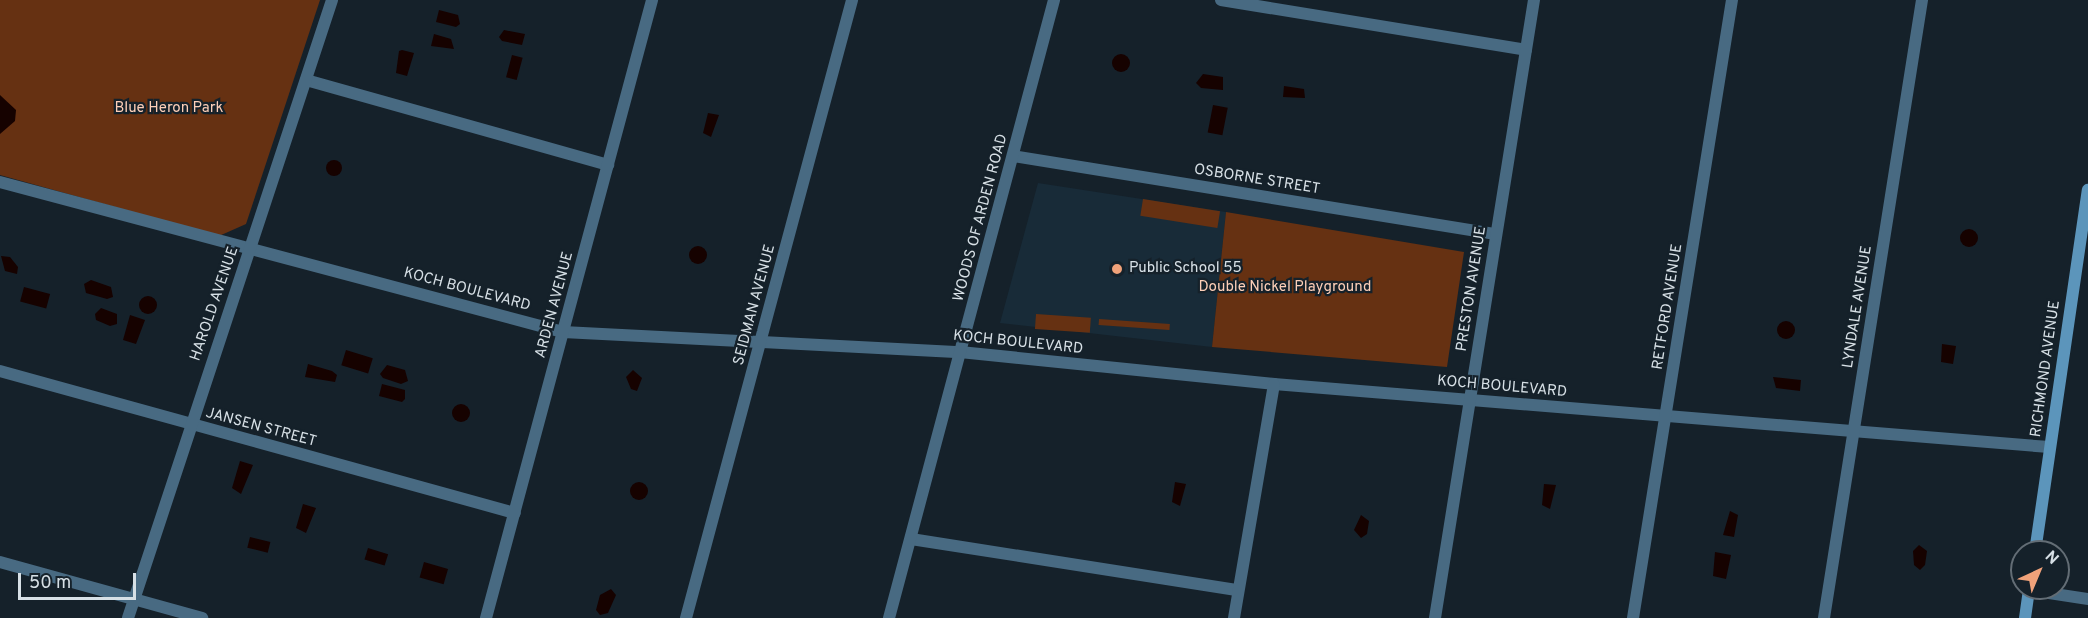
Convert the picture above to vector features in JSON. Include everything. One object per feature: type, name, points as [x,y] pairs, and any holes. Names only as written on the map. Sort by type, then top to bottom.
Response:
[{"type":"main road","name":"RICHMOND AVENUE","points":[[2037,540],[2088,190]]},
{"type":"main road","points":[[2025,618],[2027,600]]},
{"type":"street","name":"HAROLD AVENUE","points":[[128,618],[190,424],[332,0]]},
{"type":"street","name":"ARDEN AVENUE","points":[[486,618],[652,0]]},
{"type":"street","name":"SEIDMAN AVENUE","points":[[686,618],[852,0]]},
{"type":"street","name":"WOODS OF ARDEN ROAD","points":[[890,618],[1054,0]]},
{"type":"street","points":[[1221,0],[1526,50]]},
{"type":"street","name":"PRESTON AVENUE","points":[[1435,618],[1534,0]]},
{"type":"street","name":"RETFORD AVENUE","points":[[1633,618],[1732,0]]},
{"type":"street","name":"LYNDALE AVENUE","points":[[1824,618],[1922,0]]},
{"type":"street","points":[[306,81],[608,165]]},
{"type":"street","name":"OSBORNE STREET","points":[[1013,156],[1496,234]]},
{"type":"street","name":"KOCH BOULEVARD","points":[[0,182],[564,332],[960,352],[1274,384],[2049,447]]},
{"type":"street","name":"JANSEN STREET","points":[[0,371],[515,513]]},
{"type":"street","points":[[1234,618],[1274,384]]},
{"type":"street","points":[[911,539],[1238,590]]},
{"type":"street","points":[[0,562],[202,618]]},
{"type":"street","points":[[2070,596],[2088,599]]},
{"type":"shaded area","points":[[439,10],[458,15],[460,24],[456,27],[436,22]]},
{"type":"shaded area","points":[[504,30],[525,34],[522,45],[502,41],[499,37]]},
{"type":"shaded area","points":[[434,34],[451,39],[454,49],[431,46]]},
{"type":"shaded area","points":[[399,51],[414,53],[407,76],[396,73]]},
{"type":"shaded area","points":[[1121,54],[1127,57],[1130,63],[1127,69],[1121,72],[1115,69],[1112,63],[1115,57]]},
{"type":"shaded area","points":[[512,55],[523,58],[517,80],[506,77]]},
{"type":"shaded area","points":[[1203,74],[1223,77],[1223,90],[1201,88],[1196,83]]},
{"type":"shaded area","points":[[1284,86],[1304,89],[1305,98],[1283,97]]},
{"type":"shaded area","points":[[0,95],[16,110],[15,121],[0,134]]},
{"type":"shaded area","points":[[1213,105],[1228,108],[1222,135],[1208,132]]},
{"type":"shaded area","points":[[708,113],[719,115],[711,137],[703,133]]},
{"type":"shaded area","points":[[331,160],[337,160],[342,168],[340,174],[331,176],[326,171],[326,165]]},
{"type":"shaded area","name":"Public School 55","points":[[1038,183],[1226,212],[1212,347],[1000,323]]},
{"type":"shaded area","points":[[1969,229],[1975,232],[1978,238],[1975,244],[1969,247],[1963,244],[1960,238],[1963,232]]},
{"type":"shaded area","points":[[694,246],[702,246],[707,251],[705,262],[694,264],[689,259],[689,251]]},
{"type":"shaded area","points":[[1,256],[10,257],[18,267],[17,274],[5,271]]},
{"type":"shaded area","points":[[91,280],[111,287],[113,297],[107,299],[86,293],[84,284]]},
{"type":"shaded area","points":[[24,287],[50,294],[46,308],[20,301]]},
{"type":"shaded area","points":[[148,296],[154,299],[157,305],[154,311],[148,314],[142,311],[139,305],[142,299]]},
{"type":"shaded area","points":[[101,308],[117,314],[117,324],[110,326],[96,320],[95,314]]},
{"type":"shaded area","points":[[130,315],[145,320],[136,344],[123,340]]},
{"type":"shaded area","points":[[1786,321],[1792,324],[1795,330],[1792,336],[1786,339],[1780,336],[1777,330],[1780,324]]},
{"type":"shaded area","points":[[1942,344],[1956,346],[1953,364],[1941,362]]},
{"type":"shaded area","points":[[346,350],[373,358],[368,373],[341,365]]},
{"type":"shaded area","points":[[308,364],[332,371],[337,375],[335,382],[305,377]]},
{"type":"shaded area","points":[[387,365],[405,370],[408,381],[401,384],[383,378],[380,374]]},
{"type":"shaded area","points":[[633,370],[642,378],[637,391],[631,389],[626,377]]},
{"type":"shaded area","points":[[1773,377],[1801,380],[1800,391],[1776,388]]},
{"type":"shaded area","points":[[382,384],[405,390],[405,399],[402,402],[379,396]]},
{"type":"shaded area","points":[[457,404],[465,404],[470,409],[468,420],[457,422],[452,417],[452,409]]},
{"type":"shaded area","points":[[240,461],[253,465],[241,494],[232,488]]},
{"type":"shaded area","points":[[639,482],[645,485],[648,491],[645,497],[639,500],[633,497],[630,491],[633,485]]},
{"type":"shaded area","points":[[1175,482],[1186,484],[1180,506],[1172,502]]},
{"type":"shaded area","points":[[1544,484],[1556,485],[1550,509],[1542,505]]},
{"type":"shaded area","points":[[303,504],[316,508],[306,533],[296,528]]},
{"type":"shaded area","points":[[1730,511],[1738,515],[1734,537],[1723,535]]},
{"type":"shaded area","points":[[1361,515],[1369,521],[1367,534],[1361,538],[1354,530]]},
{"type":"shaded area","points":[[250,537],[270,542],[268,553],[247,548]]},
{"type":"shaded area","points":[[1919,545],[1927,551],[1925,565],[1920,570],[1914,565],[1913,551]]},
{"type":"shaded area","points":[[368,548],[388,554],[385,566],[364,559]]},
{"type":"shaded area","points":[[1715,552],[1731,555],[1726,579],[1713,576]]},
{"type":"shaded area","points":[[424,562],[448,569],[444,584],[420,577]]},
{"type":"shaded area","points":[[611,589],[616,595],[608,613],[600,615],[596,610],[600,595]]},
{"type":"green space","name":"Blue Heron Park","points":[[0,0],[320,0],[246,224],[219,236],[0,175]]},
{"type":"green space","points":[[1143,199],[1220,211],[1217,228],[1140,216]]},
{"type":"green space","name":"Double Nickel Playground","points":[[1226,212],[1464,252],[1447,367],[1212,347]]},
{"type":"green space","points":[[1036,314],[1091,318],[1090,333],[1035,329]]},
{"type":"green space","points":[[1099,319],[1170,324],[1169,330],[1099,325]]},
{"type":"place","name":"Public School 55","points":[[1117,269]]}]
